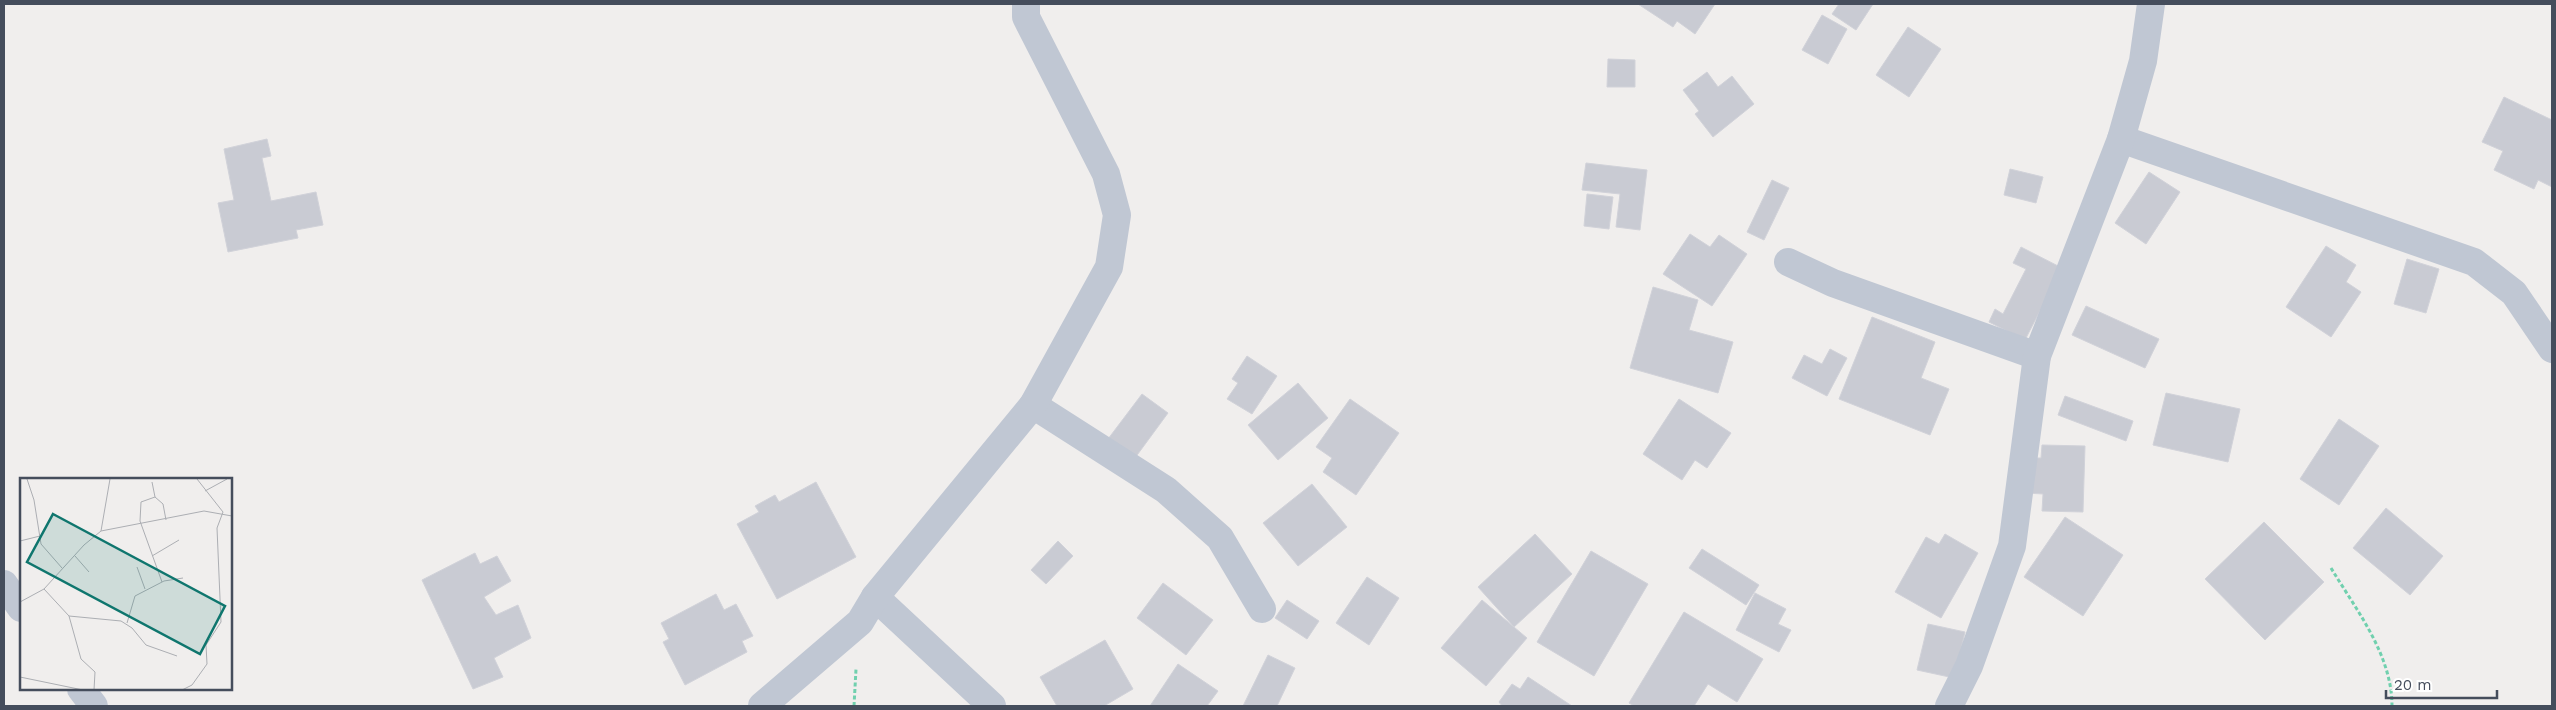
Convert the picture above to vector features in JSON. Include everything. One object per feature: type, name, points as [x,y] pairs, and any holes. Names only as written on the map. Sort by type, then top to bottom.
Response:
[{"type":"street","points":[[762,706],[860,622],[875,597],[1033,405],[1109,267],[1117,215],[1106,174],[1026,17],[1026,4]]},
{"type":"street","points":[[1949,706],[1969,666],[2012,546],[2037,356],[2121,139],[2143,61],[2151,4]]},
{"type":"street","points":[[2121,139],[2474,262],[2514,293],[2552,349]]},
{"type":"street","points":[[1788,262],[1833,283],[2037,356]]},
{"type":"street","points":[[1033,405],[1166,490],[1220,538],[1262,609]]},
{"type":"street","points":[[4,584],[20,607]]},
{"type":"street","points":[[875,597],[992,706]]},
{"type":"street","points":[[82,690],[94,706]]},
{"type":"path","points":[[2332,568],[2382,652],[2392,689],[2392,706]]},
{"type":"building","points":[[1638,4],[1715,4],[1695,34],[1677,21],[1673,27]]},
{"type":"building","points":[[1839,4],[1873,4],[1856,30],[1832,14]]},
{"type":"building","points":[[1822,15],[1847,29],[1828,64],[1802,50]]},
{"type":"building","points":[[1908,27],[1941,49],[1909,97],[1876,75]]},
{"type":"building","points":[[1608,59],[1635,60],[1635,87],[1607,87]]},
{"type":"building","points":[[1707,72],[1718,87],[1732,76],[1754,104],[1713,137],[1695,114],[1699,111],[1683,90]]},
{"type":"building","points":[[2504,97],[2552,120],[2552,187],[2538,180],[2534,189],[2494,170],[2503,151],[2482,142]]},
{"type":"building","points":[[267,139],[271,156],[262,158],[271,201],[316,192],[323,225],[296,230],[298,238],[228,252],[218,203],[234,200],[224,149]]},
{"type":"building","points":[[1586,163],[1647,170],[1640,230],[1616,227],[1620,194],[1582,190]]},
{"type":"building","points":[[2010,169],[2043,177],[2036,203],[2004,195]]},
{"type":"building","points":[[2149,172],[2180,192],[2146,244],[2115,223]]},
{"type":"building","points":[[1772,180],[1789,188],[1764,240],[1747,232]]},
{"type":"building","points":[[1587,194],[1613,197],[1609,229],[1584,226]]},
{"type":"building","points":[[1690,234],[1710,247],[1719,235],[1747,254],[1712,306],[1663,274]]},
{"type":"building","points":[[2326,246],[2356,265],[2346,282],[2361,292],[2331,337],[2286,307]]},
{"type":"building","points":[[2021,247],[2062,268],[2025,340],[1989,322],[1995,309],[2003,314],[2026,269],[2013,263]]},
{"type":"building","points":[[2407,259],[2439,269],[2426,313],[2394,304]]},
{"type":"building","points":[[1653,287],[1698,300],[1689,330],[1733,342],[1718,393],[1630,368]]},
{"type":"building","points":[[2086,306],[2159,339],[2145,368],[2072,335]]},
{"type":"building","points":[[1872,317],[1935,342],[1921,378],[1949,389],[1930,435],[1839,399]]},
{"type":"building","points":[[1830,349],[1847,358],[1827,396],[1792,378],[1804,355],[1822,364]]},
{"type":"building","points":[[1247,356],[1277,376],[1252,414],[1227,399],[1238,383],[1232,379]]},
{"type":"building","points":[[1298,383],[1328,418],[1278,460],[1248,425]]},
{"type":"building","points":[[2166,393],[2240,409],[2228,462],[2153,445]]},
{"type":"building","points":[[1142,394],[1168,413],[1132,462],[1105,443]]},
{"type":"building","points":[[2065,396],[2133,421],[2126,441],[2058,415]]},
{"type":"building","points":[[1350,399],[1399,433],[1356,495],[1323,472],[1332,458],[1316,447]]},
{"type":"building","points":[[1679,399],[1731,433],[1707,468],[1695,460],[1682,480],[1643,454]]},
{"type":"building","points":[[2339,419],[2379,446],[2339,505],[2300,479]]},
{"type":"building","points":[[2042,445],[2085,446],[2083,512],[2042,511],[2043,494],[2026,493],[2027,458],[2041,458]]},
{"type":"building","points":[[816,482],[856,557],[777,599],[737,524],[759,512],[755,506],[775,495],[779,502]]},
{"type":"building","points":[[1312,484],[1347,527],[1298,566],[1263,523]]},
{"type":"building","points":[[2386,508],[2443,556],[2410,595],[2353,548]]},
{"type":"building","points":[[2065,517],[2123,555],[2083,616],[2024,577]]},
{"type":"building","points":[[2264,522],[2324,582],[2265,640],[2205,579]]},
{"type":"building","points":[[1535,534],[1572,574],[1514,627],[1478,587]]},
{"type":"building","points":[[1945,534],[1978,553],[1941,618],[1895,592],[1926,537],[1939,544]]},
{"type":"building","points":[[1058,541],[1073,556],[1046,584],[1031,570]]},
{"type":"building","points":[[1702,549],[1759,585],[1746,605],[1689,568]]},
{"type":"building","points":[[1591,551],[1648,584],[1594,676],[1537,642]]},
{"type":"building","points":[[475,553],[480,564],[497,556],[511,581],[484,597],[496,615],[518,605],[531,638],[494,658],[503,677],[473,689],[422,580]]},
{"type":"building","points":[[1367,577],[1399,598],[1369,645],[1336,623]]},
{"type":"building","points":[[1163,583],[1213,620],[1186,655],[1137,618]]},
{"type":"building","points":[[1755,593],[1786,609],[1778,624],[1791,630],[1779,652],[1736,630]]},
{"type":"building","points":[[716,594],[724,610],[736,604],[753,636],[742,641],[747,652],[685,685],[663,642],[669,639],[661,623]]},
{"type":"building","points":[[1287,600],[1319,621],[1307,639],[1275,618]]},
{"type":"building","points":[[1482,600],[1527,638],[1486,686],[1441,648]]},
{"type":"building","points":[[1684,612],[1763,659],[1737,702],[1708,684],[1694,706],[1634,706],[1629,703]]},
{"type":"building","points":[[1928,624],[1965,632],[1954,678],[1917,670]]},
{"type":"building","points":[[1105,640],[1133,689],[1104,706],[1057,706],[1040,677]]},
{"type":"building","points":[[1268,655],[1295,668],[1277,706],[1243,706]]},
{"type":"building","points":[[1178,664],[1218,691],[1207,706],[1150,706]]},
{"type":"building","points":[[1528,677],[1572,706],[1502,706],[1499,702],[1512,684],[1520,689]]}]
